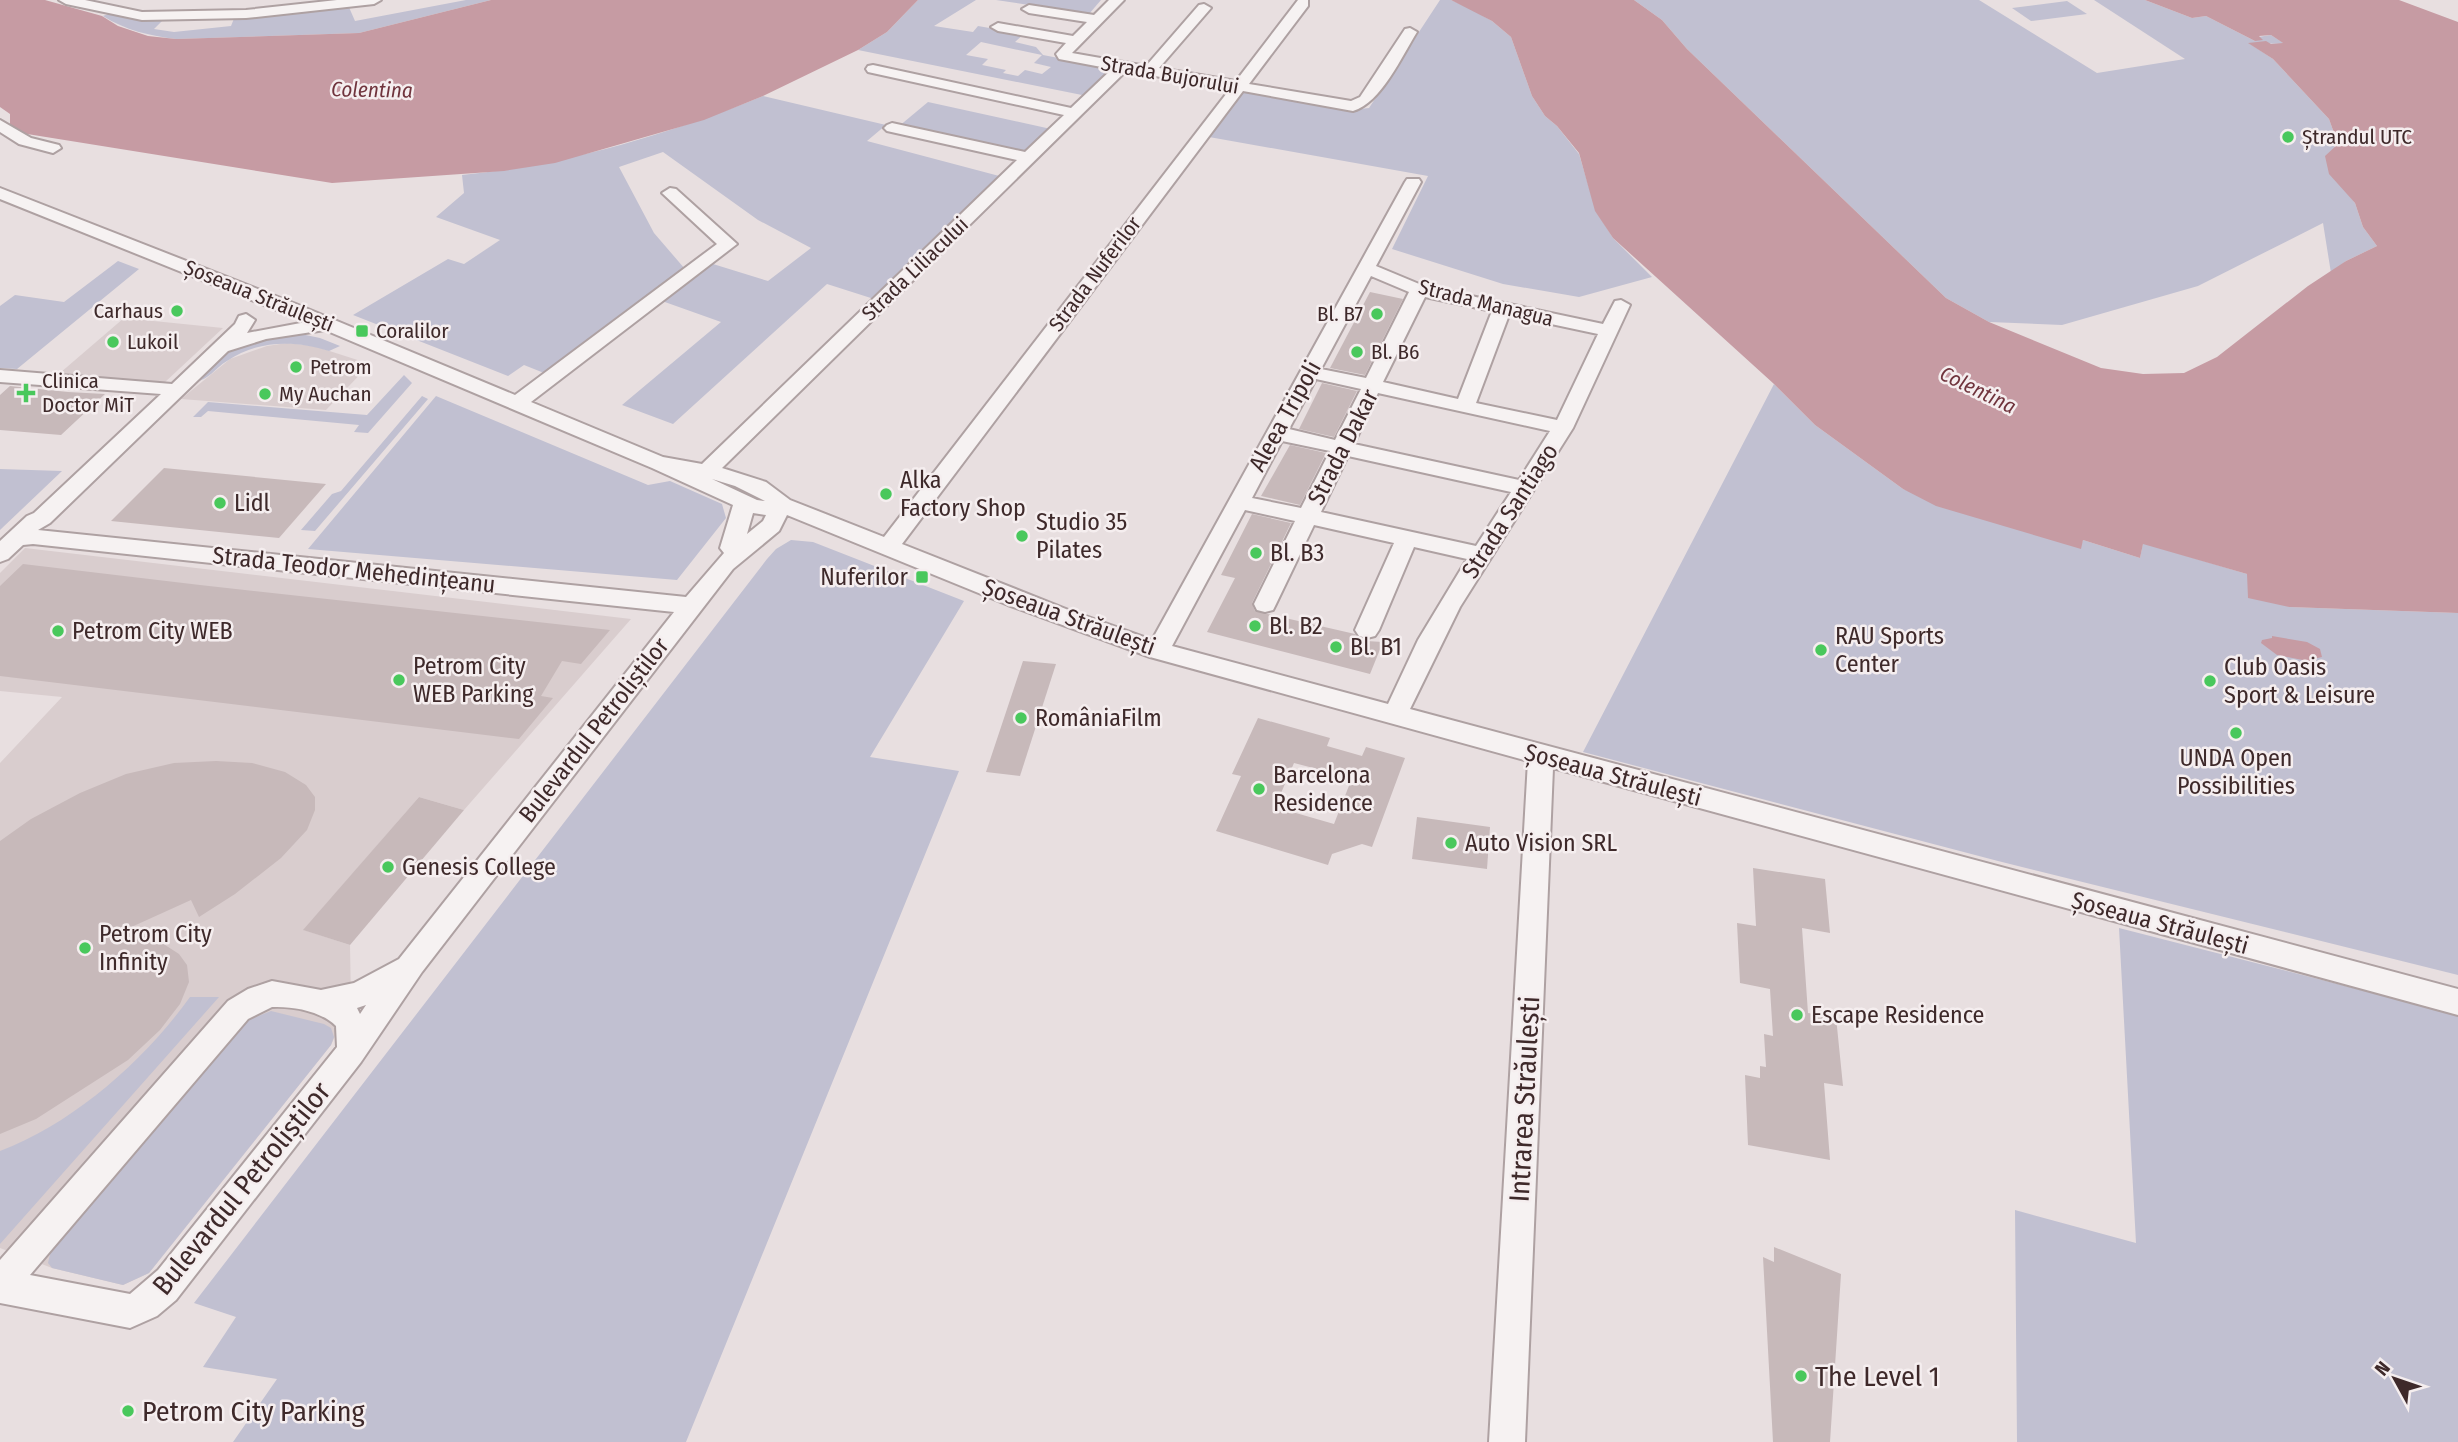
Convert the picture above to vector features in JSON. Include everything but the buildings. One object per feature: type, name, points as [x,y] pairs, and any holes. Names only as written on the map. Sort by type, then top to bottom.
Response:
[{"type":"street","points":[[66,0],[142,16],[257,13],[374,0]]},
{"type":"street","name":"Strada Bujorului","points":[[1117,0],[1063,54],[1065,57],[1353,106],[1366,100],[1410,33]]},
{"type":"street","name":"Strada Nuferilor","points":[[889,546],[1303,3]]},
{"type":"street","points":[[1149,72],[1204,8]]},
{"type":"street","points":[[1029,9],[1097,20]]},
{"type":"street","points":[[998,27],[1076,41]]},
{"type":"street","name":"Strada Liliacului","points":[[708,470],[1122,67]]},
{"type":"street","points":[[873,69],[1075,113]]},
{"type":"street","points":[[0,125],[25,141],[53,148]]},
{"type":"street","points":[[892,128],[1029,158]]},
{"type":"street","name":"Aleea Tripoli","points":[[1158,650],[1413,182]]},
{"type":"street","name":"Șoseaua Străulești","points":[[0,193],[268,299],[659,463],[744,502],[766,508],[782,505]]},
{"type":"street","points":[[516,404],[728,244],[670,193]]},
{"type":"street","name":"Strada Managua","points":[[1366,268],[1419,290],[1608,331]]},
{"type":"street","name":"Strada Dakar","points":[[1265,604],[1419,290]]},
{"type":"street","points":[[0,554],[35,520],[35,516],[237,325],[268,299]]},
{"type":"street","name":"Strada Santiago","points":[[1395,715],[1427,648],[1480,554],[1563,428],[1621,304]]},
{"type":"street","points":[[1465,407],[1502,309]]},
{"type":"street","points":[[35,520],[43,518],[244,326],[246,320]]},
{"type":"street","points":[[210,358],[246,338],[327,324]]},
{"type":"street","points":[[1310,372],[1563,428]]},
{"type":"street","points":[[0,376],[170,389]]},
{"type":"street","points":[[1276,433],[1523,488]]},
{"type":"street","name":"Șoseaua Străulești","points":[[659,463],[708,470],[768,492],[782,505],[889,546],[1058,617],[1158,650],[2458,1002]]},
{"type":"street","points":[[734,553],[744,502]]},
{"type":"street","points":[[1239,502],[1480,554]]},
{"type":"street","name":"Bulevardul Petroliștilor","points":[[351,1052],[352,1030],[345,1015],[320,1003],[273,994],[248,1003],[238,1010],[0,1285],[130,1311],[143,1307],[181,1269],[351,1052],[412,963],[734,553],[771,526],[782,505]]},
{"type":"street","points":[[734,553],[822,520]]},
{"type":"street","name":"Strada Teodor Mehedințeanu","points":[[17,538],[185,552],[692,606]]},
{"type":"street","points":[[1367,630],[1407,538]]},
{"type":"street","name":"Intrarea Străulești","points":[[1507,1442],[1541,755]]},
{"type":"street","name":"Bulevardul Petroliștilor","points":[[320,1003],[359,995],[412,963]]},
{"type":"shaded area","points":[[466,0],[491,0],[359,33],[176,39],[138,32],[103,16],[111,13],[164,19],[154,29],[174,32],[231,26],[235,16],[286,14],[348,5],[355,21]]},
{"type":"shaded area","points":[[918,0],[976,0],[934,26],[973,32],[978,26],[1024,34],[1015,42],[1036,47],[1043,55],[1115,69],[1087,96],[858,50],[887,32]],"holes":[[[981,42],[1042,55],[1034,63],[1051,67],[1042,74],[1025,70],[1018,76],[1003,73],[1006,70],[982,65],[988,59],[966,55]]]},
{"type":"shaded area","points":[[996,0],[1101,0],[1089,14]]},
{"type":"shaded area","points":[[1440,0],[1451,0],[1469,8],[1492,21],[1511,37],[1532,96],[1545,116],[1557,126],[1579,154],[1596,211],[1613,238],[1652,277],[1579,297],[1503,284],[1392,249],[1428,176],[1209,137],[1242,92],[1350,110],[1369,108]]},
{"type":"shaded area","points":[[1634,0],[1979,0],[2097,73],[2185,59],[2094,0],[2145,0],[2192,18],[2206,16],[2255,41],[2258,37],[2271,35],[2285,44],[2249,43],[2273,59],[2329,119],[2338,144],[2343,188],[2355,203],[2363,227],[2377,246],[2346,261],[2331,273],[2323,223],[2198,286],[2062,325],[1989,322],[1946,298],[1687,49],[1662,20]]},
{"type":"shaded area","points":[[2067,1],[2087,14],[2031,21],[2012,8]]},
{"type":"shaded area","points":[[763,96],[886,125],[867,141],[1003,177],[874,299],[827,284],[673,424],[622,405],[721,322],[662,301],[713,264],[768,281],[811,248],[758,220],[663,152],[619,167],[654,233],[685,269],[544,373],[524,365],[508,376],[353,315],[448,259],[464,264],[500,240],[436,217],[464,193],[462,175],[577,156],[653,135]]},
{"type":"shaded area","points":[[928,102],[1051,129],[1024,153],[898,127]]},
{"type":"shaded area","points":[[118,261],[139,269],[17,369],[0,368],[0,306],[15,295],[64,302]]},
{"type":"shaded area","name":"Lukoil","points":[[124,318],[223,328],[164,383],[60,373]]},
{"type":"shaded area","points":[[301,334],[340,346],[329,351],[290,344],[263,346],[239,354],[204,379],[195,382],[226,353],[265,340]]},
{"type":"shaded area","points":[[287,343],[314,346],[370,364],[326,410],[181,399],[230,359],[267,346]]},
{"type":"shaded area","points":[[404,375],[412,383],[368,433],[354,432],[359,425],[208,411],[201,417],[193,417],[208,402],[367,415]]},
{"type":"shaded area","points":[[1774,384],[1815,425],[1903,489],[2080,548],[2083,540],[2140,558],[2143,543],[2247,574],[2289,607],[2458,613],[2458,975],[1998,861],[1583,752]]},
{"type":"shaded area","points":[[422,396],[428,399],[315,531],[301,530],[332,494],[341,491]]},
{"type":"shaded area","points":[[436,396],[648,485],[670,481],[722,504],[726,518],[677,580],[308,549]]},
{"type":"shaded area","points":[[0,469],[62,471],[0,530]]},
{"type":"shaded area","points":[[791,540],[813,542],[964,601],[870,757],[959,771],[686,1442],[233,1442],[277,1379],[203,1367],[236,1317],[194,1303],[767,559],[776,549]]},
{"type":"shaded area","points":[[25,548],[631,619],[464,810],[419,797],[304,930],[350,945],[351,1002],[331,1045],[149,1273],[123,1285],[52,1268],[0,1248],[0,763],[62,697],[0,691],[0,573]]},
{"type":"shaded area","points":[[2119,928],[2458,1015],[2458,1442],[2017,1442],[2015,1210],[2136,1243]]},
{"type":"shaded area","points":[[190,997],[219,997],[0,1244],[0,1151],[55,1124],[106,1087],[152,1044]]},
{"type":"shaded area","points":[[271,1011],[324,1024],[331,1028],[334,1037],[331,1045],[149,1273],[123,1285],[52,1268],[48,1263],[51,1250],[239,1028],[248,1020]]},
{"type":"water","name":"Colentina","points":[[0,0],[45,0],[102,16],[118,26],[148,36],[176,39],[359,33],[491,0],[918,0],[887,32],[858,50],[763,96],[704,120],[555,163],[504,171],[332,183],[21,133],[10,125],[10,114],[0,107]]},
{"type":"water","name":"Colentina","points":[[1451,0],[1634,0],[1662,20],[1687,49],[1946,298],[1989,322],[2101,368],[2143,374],[2184,373],[2217,357],[2308,286],[2346,261],[2377,246],[2363,227],[2355,203],[2329,174],[2325,156],[2338,144],[2329,119],[2273,59],[2248,43],[2283,43],[2271,35],[2259,36],[2263,40],[2255,41],[2206,16],[2192,18],[2145,0],[2399,0],[2458,22],[2458,613],[2289,607],[2248,598],[2247,574],[2143,544],[2140,558],[2083,540],[2081,549],[1936,506],[1903,489],[1815,425],[1774,384],[1613,238],[1595,211],[1579,153],[1545,116],[1532,96],[1511,37],[1492,21]]},
{"type":"water","points":[[2272,636],[2307,642],[2320,649],[2322,657],[2313,659],[2313,662],[2277,655],[2261,643]]},
{"type":"place","name":"Ștrandul UTC","points":[[2288,137]]},
{"type":"place","name":"Carhaus","points":[[177,311]]},
{"type":"place","name":"Bl. B7","points":[[1377,314]]},
{"type":"place","name":"Coralilor","points":[[362,331]]},
{"type":"place","name":"Lukoil","points":[[113,342]]},
{"type":"place","name":"Bl. B6","points":[[1357,352]]},
{"type":"place","name":"Petrom","points":[[296,367]]},
{"type":"place","name":"Clinica Doctor MiT","points":[[26,393]]},
{"type":"place","name":"My Auchan","points":[[265,394]]},
{"type":"place","name":"Alka Factory Shop","points":[[886,494]]},
{"type":"place","name":"Lidl","points":[[220,503]]},
{"type":"place","name":"Studio 35 Pilates","points":[[1022,536]]},
{"type":"place","name":"Bl. B3","points":[[1256,553]]},
{"type":"place","name":"Nuferilor","points":[[922,577]]},
{"type":"place","name":"Bl. B2","points":[[1255,626]]},
{"type":"place","name":"Petrom City WEB","points":[[58,631]]},
{"type":"place","name":"Bl. B1","points":[[1336,647]]},
{"type":"place","name":"RAU Sports Center","points":[[1821,650]]},
{"type":"place","name":"Petrom City WEB Parking","points":[[399,680]]},
{"type":"place","name":"Club Oasis Sport & Leisure","points":[[2210,681]]},
{"type":"place","name":"RomâniaFilm","points":[[1021,718]]},
{"type":"place","name":"UNDA Open Possibilities","points":[[2236,733]]},
{"type":"place","name":"Barcelona Residence","points":[[1259,789]]},
{"type":"place","name":"Auto Vision SRL","points":[[1451,843]]},
{"type":"place","name":"Genesis College","points":[[388,867]]},
{"type":"place","name":"Petrom City Infinity","points":[[85,948]]},
{"type":"place","name":"Escape Residence","points":[[1797,1015]]},
{"type":"place","name":"The Level 1","points":[[1801,1376]]},
{"type":"place","name":"Petrom City Parking","points":[[128,1411]]}]
